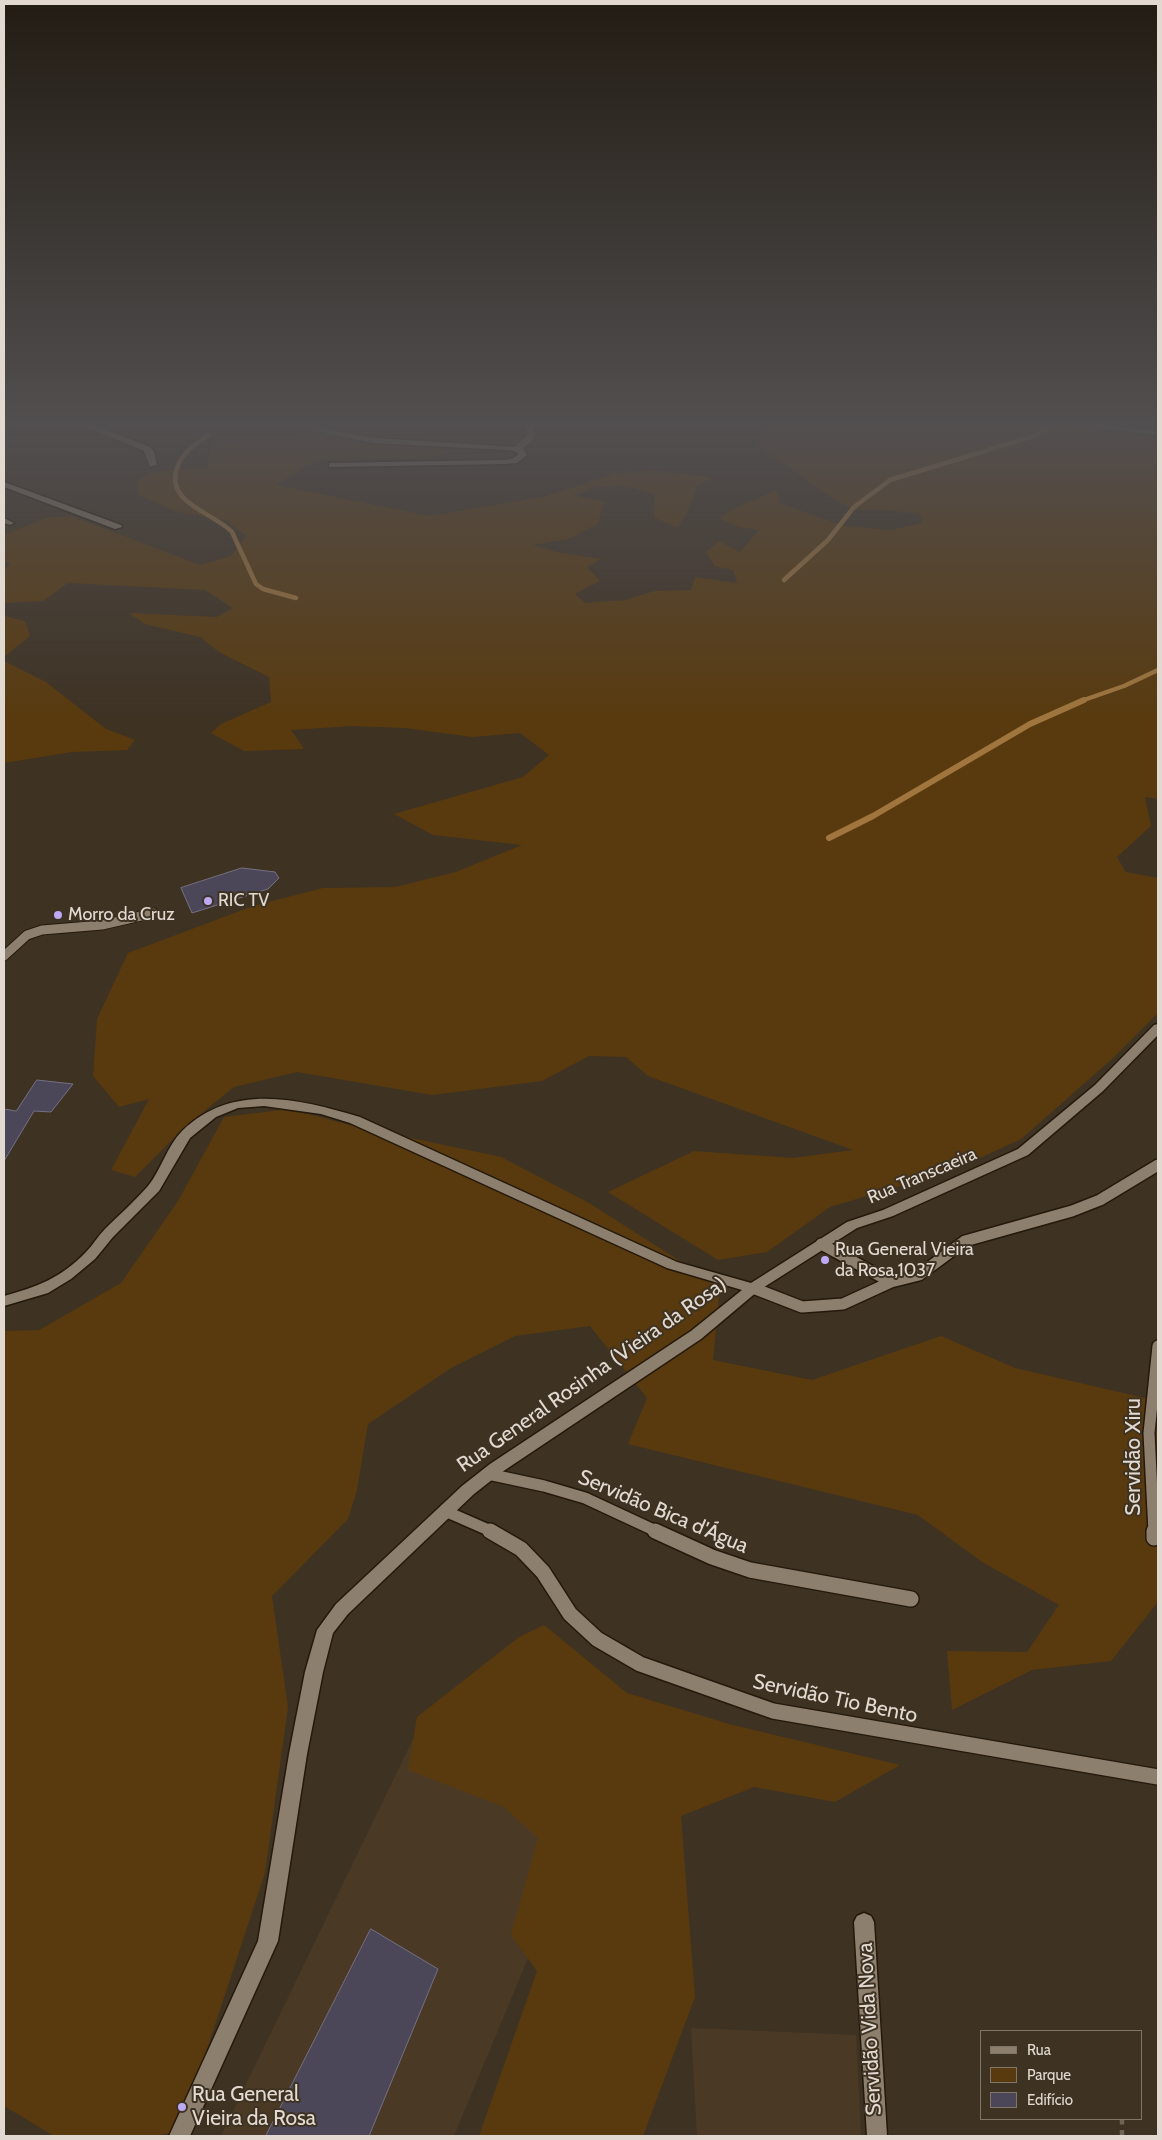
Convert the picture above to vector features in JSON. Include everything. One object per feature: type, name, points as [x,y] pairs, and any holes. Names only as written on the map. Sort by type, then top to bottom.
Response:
[{"type":"street","points":[[104,522],[118,527]]},
{"type":"street","name":"Rua Transcaeira","points":[[753,1288],[852,1226],[888,1213],[1023,1152],[1099,1088],[1158,1028]]},
{"type":"street","name":"Rua General Rosinha (Vieira da Rosa)","points":[[4,1301],[43,1290],[66,1276],[90,1256],[108,1234],[154,1188],[184,1136],[211,1114],[236,1104],[264,1102],[322,1110],[355,1120],[672,1264],[753,1288]]},
{"type":"street","name":"Rua General Rosinha (Vieira da Rosa)","points":[[179,2136],[268,1942],[298,1754],[324,1630],[348,1603],[488,1474],[696,1335],[753,1288]]},
{"type":"street","name":"Servidão Vida Nova","points":[[864,1922],[877,2136]]},
{"type":"lane","points":[[4,956],[28,934],[42,930],[102,926],[154,913]]},
{"type":"lane","points":[[753,1288],[802,1307],[843,1304],[891,1282],[919,1275],[965,1241],[1072,1211],[1100,1200],[1158,1165]]},
{"type":"lane","points":[[821,1244],[891,1282]]},
{"type":"lane","name":"Servidão Xiru","points":[[1154,1538],[1150,1433],[1158,1346]]},
{"type":"lane","name":"Servidão Bica d'Água","points":[[488,1474],[544,1486],[585,1498],[712,1557],[750,1570],[911,1599]]},
{"type":"lane","name":"Servidão Tio Bento","points":[[445,1512],[496,1533],[521,1549],[543,1572],[570,1614],[597,1639],[640,1664],[773,1711],[1158,1777]]},
{"type":"path","points":[[1122,2120],[1122,2136]]},
{"type":"shaded area","points":[[413,1739],[560,1815],[539,1932],[454,2136],[221,2136]]},
{"type":"shaded area","points":[[691,2028],[856,2035],[861,2136],[697,2136]]},
{"type":"green space","points":[[36,522],[86,522],[200,565],[231,556],[246,536],[227,522],[599,522],[598,524],[568,539],[533,545],[557,552],[601,559],[587,567],[600,581],[575,594],[585,603],[626,600],[654,591],[691,590],[695,577],[737,583],[733,570],[714,566],[706,552],[719,541],[740,552],[759,530],[738,527],[728,522],[832,522],[844,526],[891,530],[923,523],[1158,522],[1158,799],[1145,797],[1151,826],[1117,857],[1126,872],[1158,878],[1158,1013],[1112,1059],[1021,1139],[954,1170],[830,1207],[767,1252],[718,1260],[608,1192],[694,1151],[793,1158],[853,1150],[648,1076],[626,1057],[589,1056],[542,1081],[432,1095],[297,1072],[234,1087],[186,1126],[135,1177],[111,1170],[149,1099],[119,1107],[93,1076],[97,1019],[128,953],[253,906],[323,888],[395,887],[456,872],[522,845],[433,835],[394,814],[523,777],[549,755],[520,733],[472,737],[405,728],[352,726],[291,730],[304,749],[244,751],[211,733],[221,724],[271,702],[269,677],[219,652],[200,637],[145,624],[129,613],[217,617],[233,608],[205,590],[68,583],[43,601],[4,603],[4,569],[10,564],[4,561],[4,533],[6,534]]},
{"type":"green space","points":[[665,522],[682,522],[678,528]]},
{"type":"green space","points":[[4,616],[25,621],[30,636],[4,657]]},
{"type":"green space","points":[[4,661],[46,682],[106,729],[135,740],[127,750],[72,752],[4,763]]},
{"type":"green space","points":[[289,1109],[354,1126],[501,1157],[591,1204],[720,1287],[713,1360],[812,1380],[941,1336],[1015,1368],[1158,1401],[1158,1602],[1111,1661],[1032,1670],[952,1710],[947,1651],[1027,1652],[1059,1605],[982,1562],[918,1515],[628,1444],[647,1398],[590,1326],[515,1336],[451,1368],[368,1424],[357,1490],[348,1519],[272,1596],[288,1707],[265,1873],[180,2131],[154,2136],[54,2136],[4,2106],[4,1331],[39,1330],[121,1283],[178,1201],[224,1117]]},
{"type":"green space","points":[[544,1625],[627,1693],[729,1724],[900,1765],[835,1802],[754,1787],[681,1816],[695,1997],[643,2136],[479,2136],[537,1971],[511,1935],[538,1838],[504,1807],[408,1770],[417,1717],[519,1637]]},
{"type":"building","name":"RIC TV","points":[[242,868],[275,872],[279,878],[268,889],[192,913],[181,888]]},
{"type":"building","points":[[37,1080],[73,1084],[51,1112],[34,1111],[4,1161],[4,1109],[16,1111]]},
{"type":"building","points":[[371,1929],[438,1969],[369,2136],[266,2136]]},
{"type":"waterway","points":[[219,522],[232,532],[256,584],[263,589],[296,598]]},
{"type":"waterway","points":[[784,580],[828,540],[842,522]]},
{"type":"waterway","points":[[1081,701],[1124,686],[1158,670]]},
{"type":"waterway","points":[[829,838],[873,816],[1030,724],[1084,700]]},
{"type":"place","name":"RIC TV","points":[[208,901]]},
{"type":"place","name":"Morro da Cruz","points":[[58,915]]},
{"type":"place","name":"Rua General Vieira da Rosa,1037","points":[[825,1260]]},
{"type":"place","name":"Rua General Vieira da Rosa","points":[[182,2107]]}]
